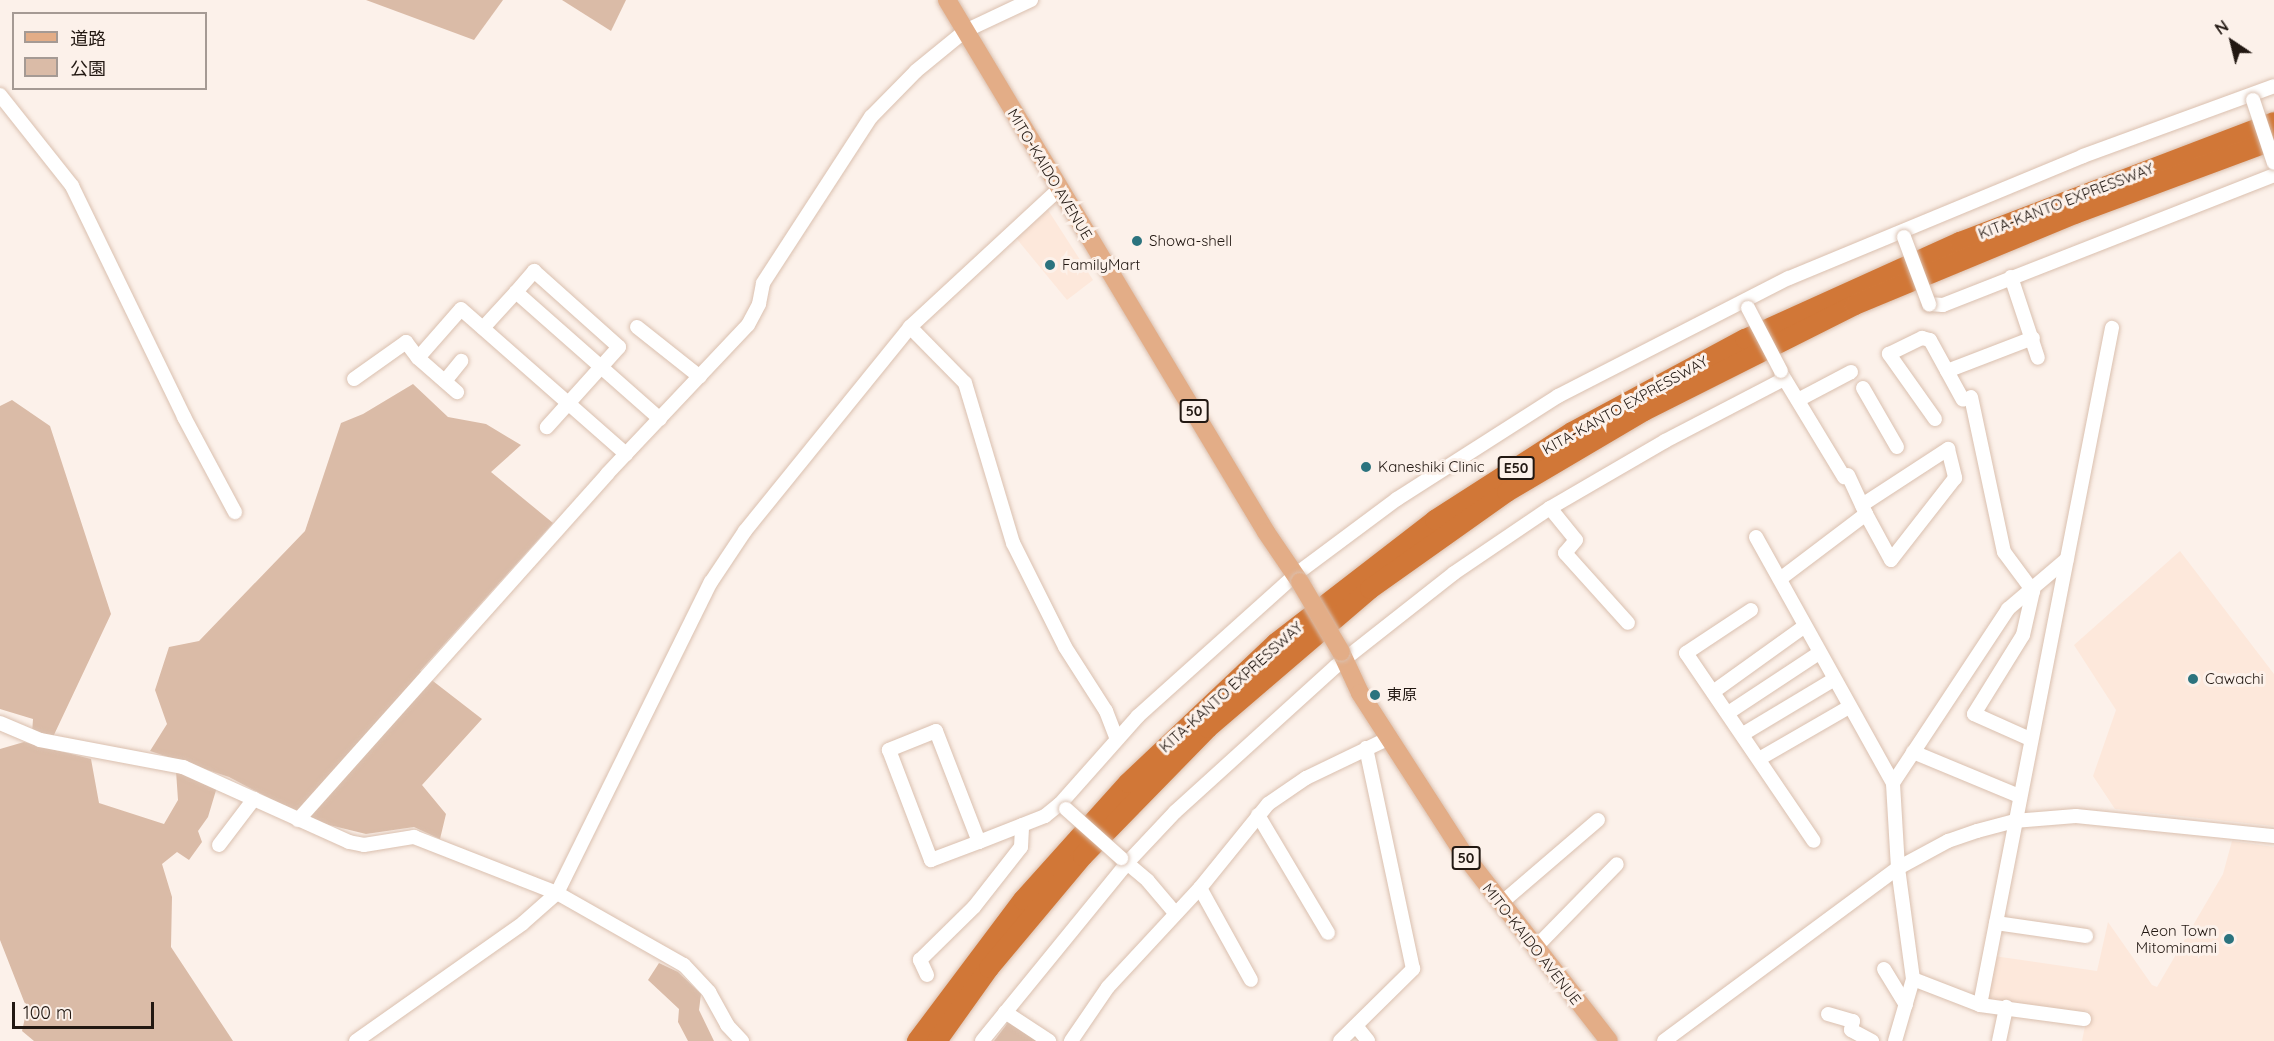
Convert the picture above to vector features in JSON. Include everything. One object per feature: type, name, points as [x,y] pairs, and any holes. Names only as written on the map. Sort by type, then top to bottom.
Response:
[{"type":"highway","name":"KITA-KANTO EXPRESSWAY","points":[[917,1041],[1023,900],[1128,783],[1276,643],[1435,520],[1572,432],[1745,339],[1960,242],[2274,122]]},
{"type":"highway","name":"KITA-KANTO EXPRESSWAY","points":[[937,1041],[1037,910],[1141,794],[1285,658],[1370,589],[1453,529],[1634,417],[1855,305],[2074,214],[2274,140]]},
{"type":"main road","name":"MITO-KAIDO AVENUE","points":[[947,0],[1266,532],[1339,659],[1437,816],[1500,904],[1609,1041]]},
{"type":"street","points":[[298,820],[626,454],[748,325],[759,304],[763,283],[858,134],[916,71],[964,30],[1031,0]]},
{"type":"street","points":[[980,842],[936,731],[890,750],[931,860],[980,842],[1063,807],[1117,739],[1179,676],[1397,499],[1496,433],[1610,367],[1746,303],[2083,156],[2252,98],[2274,86]]},
{"type":"street","points":[[0,95],[72,186],[184,417],[235,512]]},
{"type":"street","points":[[2252,98],[2274,163]]},
{"type":"street","points":[[1903,233],[1929,304],[1943,305],[2274,175]]},
{"type":"street","points":[[356,1041],[523,923],[556,893],[727,555],[910,327],[1059,189]]},
{"type":"street","points":[[483,328],[534,271],[619,347],[547,427]]},
{"type":"street","points":[[2011,277],[2038,358]]},
{"type":"street","points":[[516,292],[660,419]]},
{"type":"street","points":[[1746,303],[1782,375],[1846,476],[1864,510],[1891,560],[1955,478],[1948,449],[1864,510],[1780,579]]},
{"type":"street","points":[[417,358],[461,309],[626,454]]},
{"type":"street","points":[[637,327],[700,377]]},
{"type":"street","points":[[910,327],[964,382],[983,436],[994,489],[1013,543],[1065,647],[1106,711],[1117,739]]},
{"type":"street","points":[[1980,1005],[2014,821],[2112,328]]},
{"type":"street","points":[[1935,419],[1890,354],[1922,338],[1930,340],[1947,371],[1967,398],[2004,552],[2032,591],[2023,635],[1974,714],[2030,739]]},
{"type":"street","points":[[1947,371],[2032,338]]},
{"type":"street","points":[[354,379],[406,342],[417,358],[457,392]]},
{"type":"street","points":[[445,381],[461,361]]},
{"type":"street","points":[[1798,400],[1851,372]]},
{"type":"street","points":[[982,1041],[1124,861],[1339,659],[1454,573],[1550,508],[1782,375]]},
{"type":"street","points":[[1863,388],[1897,447]]},
{"type":"street","points":[[1550,508],[1575,540],[1565,553],[1628,623]]},
{"type":"street","points":[[1756,537],[1833,680],[1893,783],[1898,868],[1913,979],[1895,1041]]},
{"type":"street","points":[[1893,783],[2008,609],[2067,559]]},
{"type":"street","points":[[1751,609],[1686,653],[1814,841]]},
{"type":"street","points":[[1713,692],[1805,626]]},
{"type":"street","points":[[1728,713],[1819,653]]},
{"type":"street","points":[[1743,734],[1833,680]]},
{"type":"street","points":[[1759,759],[1849,707]]},
{"type":"street","points":[[0,723],[40,740],[183,767],[298,820],[364,845],[414,837],[556,893],[684,965],[709,992],[727,1025],[742,1041]]},
{"type":"street","points":[[1071,1041],[1108,987],[1200,888],[1258,815],[1279,794],[1389,738]]},
{"type":"street","points":[[1340,1041],[1413,969],[1366,748]]},
{"type":"street","points":[[1913,752],[2019,796]]},
{"type":"street","points":[[219,845],[254,800]]},
{"type":"street","points":[[1063,807],[1124,861],[1175,913]]},
{"type":"street","points":[[1258,815],[1328,933]]},
{"type":"street","points":[[1664,1041],[1898,868],[1948,841],[2014,821],[2098,816],[2274,836]]},
{"type":"street","points":[[1500,904],[1598,820]]},
{"type":"street","points":[[927,975],[920,960],[974,907],[1021,847],[1022,825]]},
{"type":"street","points":[[1535,948],[1617,864]]},
{"type":"street","points":[[1200,888],[1251,980]]},
{"type":"street","points":[[1996,923],[2086,936]]},
{"type":"street","points":[[1884,969],[1906,1005]]},
{"type":"street","points":[[1913,979],[1980,1005],[2084,1019]]},
{"type":"street","points":[[2000,1041],[2006,1007]]},
{"type":"street","points":[[1005,1012],[1049,1041]]},
{"type":"street","points":[[1828,1014],[1853,1022],[1851,1030],[1872,1041]]},
{"type":"street","points":[[1356,1026],[1368,1041]]},
{"type":"shaded area","points":[[1048,210],[1093,280],[1067,300],[1016,238]]},
{"type":"shaded area","points":[[2180,551],[2274,674],[2274,826],[2115,809],[2093,776],[2116,710],[2074,645]]},
{"type":"shaded area","name":"Aeon Town Mitominami","points":[[2232,841],[2274,847],[2274,1041],[2082,1041],[2088,1011],[2067,1013],[1987,1001],[1994,956],[2097,971],[2108,922],[2152,985],[2157,987],[2223,874]]},
{"type":"green space","points":[[366,0],[503,0],[474,40]]},
{"type":"green space","points":[[562,0],[626,0],[611,31]]},
{"type":"green space","points":[[413,384],[448,417],[486,424],[521,445],[491,472],[553,523],[420,671],[482,719],[422,785],[446,814],[440,839],[414,827],[366,834],[313,821],[229,777],[150,751],[167,724],[155,690],[169,647],[199,641],[305,531],[341,423],[363,414]]},
{"type":"green space","points":[[12,400],[50,426],[111,614],[52,739],[32,734],[33,719],[0,709],[0,406]]},
{"type":"green space","points":[[24,742],[91,759],[99,803],[164,824],[178,800],[176,771],[217,787],[208,817],[198,831],[202,842],[189,860],[177,852],[162,864],[172,897],[171,947],[233,1041],[34,1041],[22,1031],[27,1009],[0,940],[0,749]]},
{"type":"green space","points":[[659,963],[678,972],[701,994],[699,1010],[714,1041],[688,1041],[678,1022],[679,1009],[648,980]]},
{"type":"green space","points":[[1010,1020],[1036,1041],[994,1041]]},
{"type":"place","name":"Showa-shell","points":[[1137,241]]},
{"type":"place","name":"FamilyMart","points":[[1050,265]]},
{"type":"place","name":"Kaneshiki Clinic","points":[[1366,467]]},
{"type":"place","name":"Cawachi","points":[[2193,679]]},
{"type":"place","name":"東原","points":[[1375,695]]},
{"type":"place","name":"Aeon Town Mitominami","points":[[2229,939]]}]
